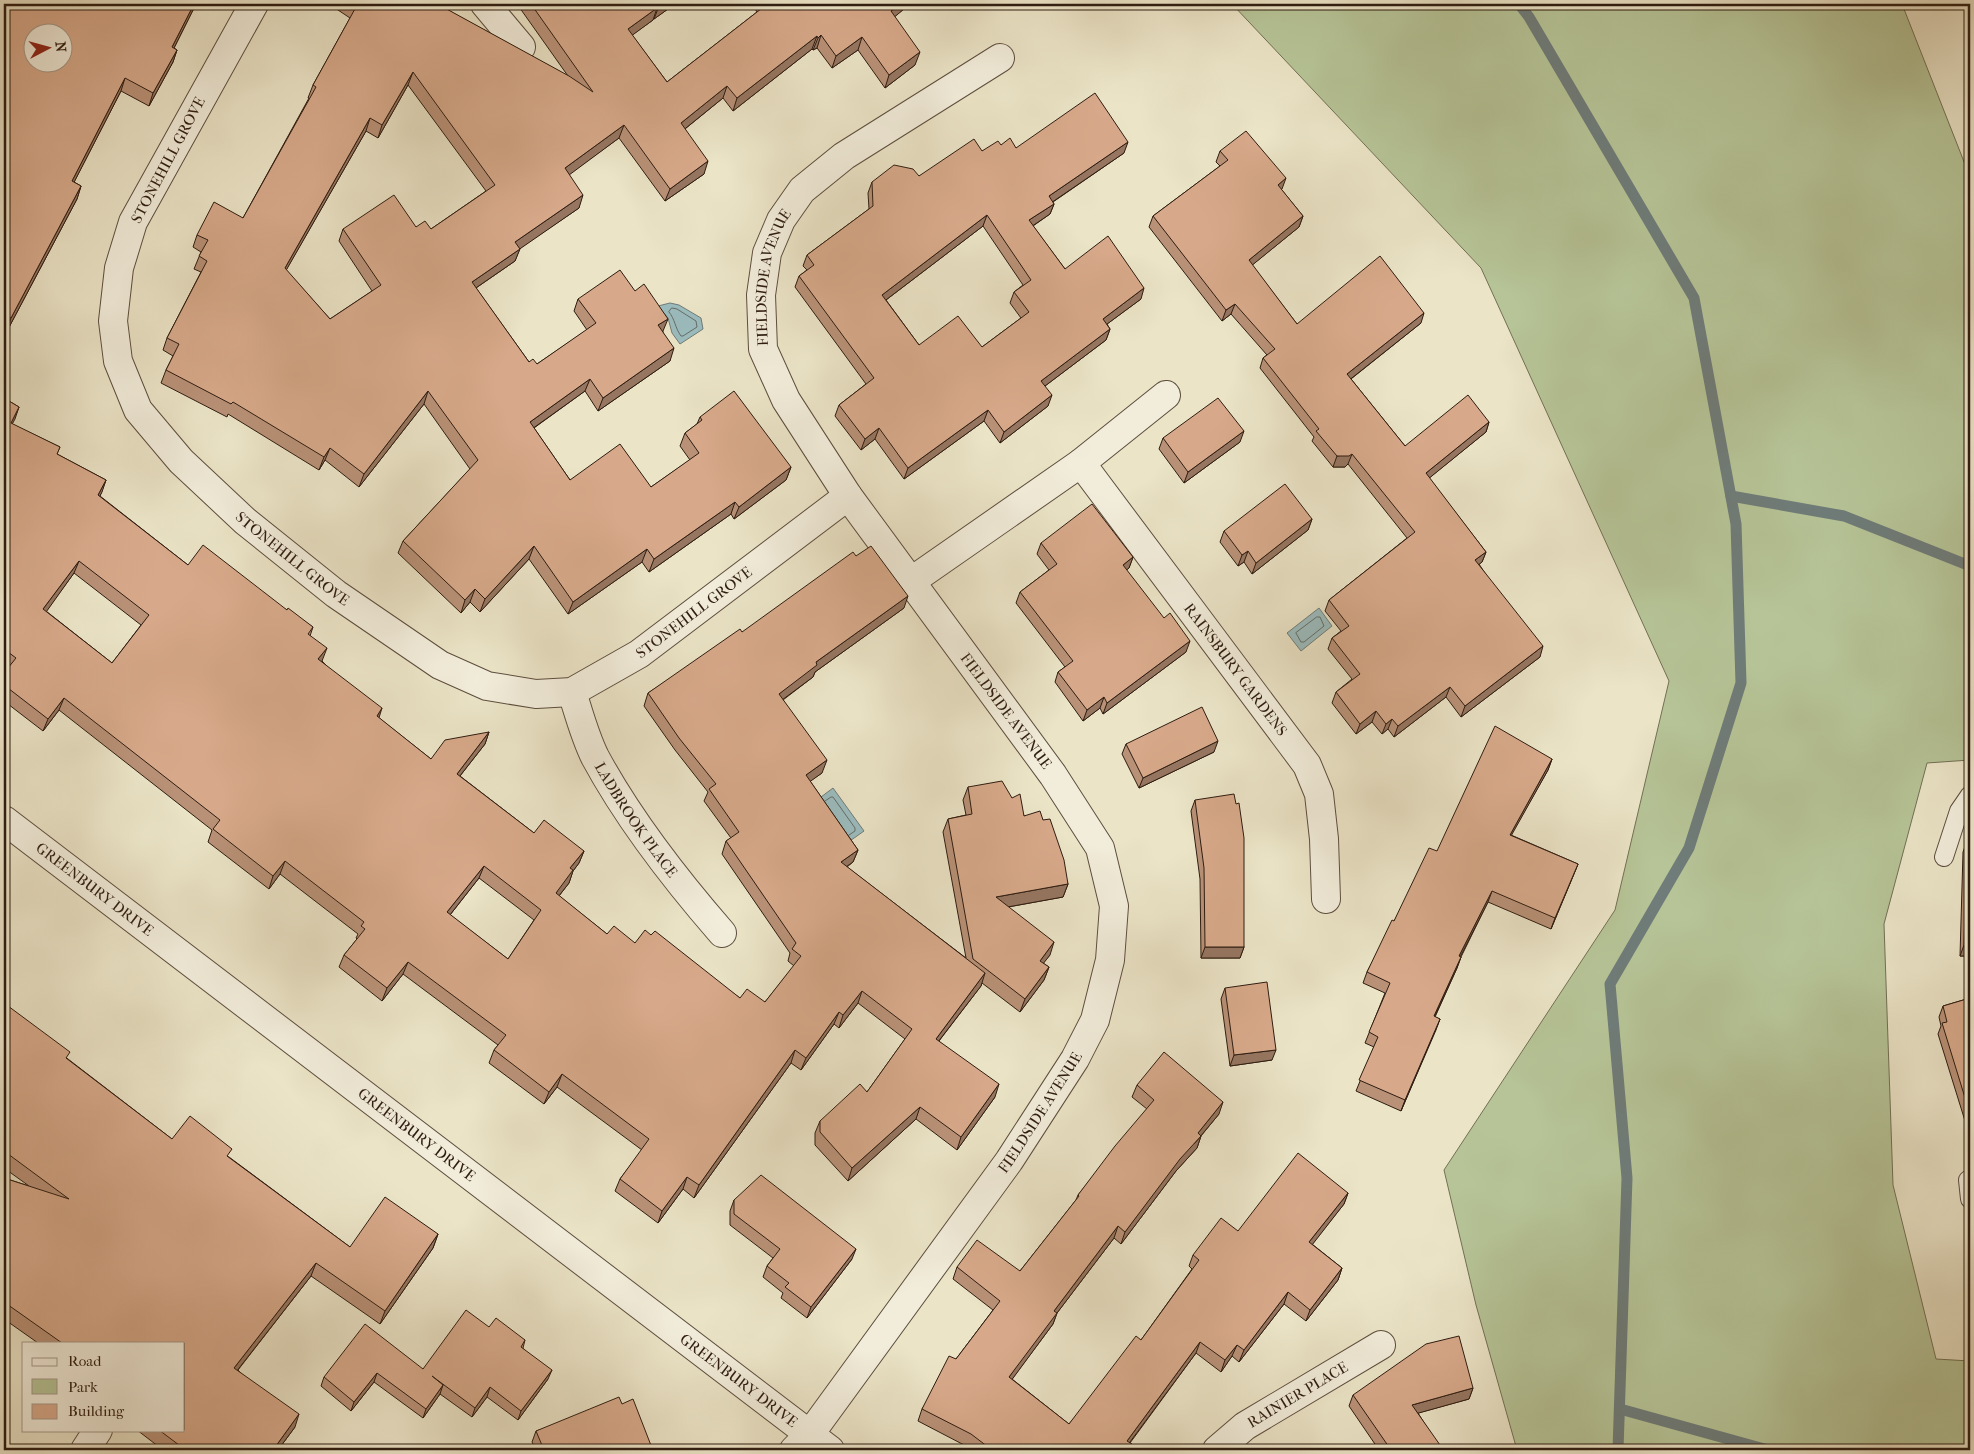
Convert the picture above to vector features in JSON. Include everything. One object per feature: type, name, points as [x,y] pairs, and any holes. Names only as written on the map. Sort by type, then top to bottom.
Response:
[{"type":"street","name":"STONEHILL GROVE","points":[[254,4],[133,222],[119,268],[113,321],[118,361],[138,410],[181,461],[245,521],[336,594],[440,665],[487,686],[536,694],[572,692],[639,654],[848,496]]},
{"type":"street","points":[[485,4],[521,46]]},
{"type":"street","name":"FIELDSIDE AVENUE","points":[[811,1445],[1009,1161],[1075,1059],[1095,1020],[1110,960],[1114,906],[1100,848],[1058,781],[848,496],[786,400],[763,349],[761,295],[767,253],[781,220],[802,190],[844,156],[1000,58]]},
{"type":"street","points":[[910,582],[1081,463],[1166,395]]},
{"type":"street","name":"RAINSBURY GARDENS","points":[[1081,463],[1307,764],[1319,794],[1324,839],[1326,899]]},
{"type":"street","name":"LADBROOK PLACE","points":[[572,692],[594,756],[612,785],[688,894],[722,933]]},
{"type":"street","name":"GREENBURY DRIVE","points":[[4,820],[811,1445]]},
{"type":"street","name":"RAINIER PLACE","points":[[1217,1450],[1245,1426],[1381,1345]]},
{"type":"street","points":[[84,1450],[97,1432]]},
{"type":"lane","points":[[1944,857],[1959,811],[1970,795]]},
{"type":"lane","points":[[1968,1180],[1970,1199]]},
{"type":"green space","points":[[1232,4],[1902,4],[1970,177],[1970,760],[1927,763],[1884,924],[1893,1185],[1936,1359],[1970,1361],[1970,1450],[1517,1450],[1476,1305],[1444,1170],[1615,910],[1669,681],[1481,268]]},
{"type":"water","points":[[670,303],[679,305],[701,318],[703,329],[680,344],[672,333],[668,318],[658,306]]},
{"type":"water","points":[[1319,608],[1332,626],[1301,651],[1287,633]]},
{"type":"water","points":[[833,788],[864,831],[847,843],[817,800]]},
{"type":"building","points":[[4,4],[194,4],[172,47],[177,50],[153,93],[125,78],[72,181],[81,186],[11,318],[4,314]]},
{"type":"building","points":[[352,4],[445,5],[443,7],[569,76],[593,92],[531,4],[652,4],[657,8],[628,29],[667,82],[765,4],[900,4],[891,11],[920,52],[889,75],[862,37],[836,56],[821,35],[818,38],[817,36],[737,98],[727,86],[681,123],[708,161],[670,189],[624,125],[565,168],[583,195],[515,242],[520,249],[472,282],[529,362],[533,359],[537,364],[596,323],[578,299],[620,270],[635,291],[644,284],[668,319],[658,325],[674,348],[603,398],[590,379],[530,422],[570,480],[620,444],[651,487],[699,453],[685,433],[702,420],[700,417],[734,391],[791,467],[739,507],[735,502],[654,559],[647,549],[573,602],[534,546],[485,599],[475,589],[465,600],[403,541],[478,460],[428,391],[364,474],[330,448],[324,457],[233,402],[231,404],[166,370],[179,344],[167,338],[207,261],[199,256],[208,240],[197,235],[214,202],[243,218],[316,87],[313,85],[356,7]],"holes":[[[413,72],[495,185],[431,229],[425,221],[416,227],[394,195],[343,229],[381,285],[330,319],[285,268],[370,118],[382,125]]]},
{"type":"building","points":[[1095,93],[1128,142],[1049,196],[1054,204],[1029,220],[1065,269],[1108,236],[1144,288],[1103,319],[1110,329],[1041,381],[1052,395],[1004,432],[988,410],[908,468],[879,428],[865,439],[839,405],[874,378],[799,276],[814,265],[807,255],[873,206],[872,182],[894,165],[913,169],[919,176],[974,139],[982,151],[998,141],[1001,145],[1010,138],[1016,148]],"holes":[[[987,215],[1031,280],[1014,292],[1029,312],[982,347],[958,316],[919,345],[882,295]]]},
{"type":"building","points":[[1246,131],[1286,178],[1278,185],[1303,216],[1249,260],[1297,324],[1380,256],[1424,313],[1347,374],[1405,446],[1468,395],[1489,422],[1426,473],[1486,552],[1475,560],[1543,646],[1465,706],[1450,687],[1398,726],[1392,719],[1386,724],[1376,711],[1360,724],[1336,692],[1360,674],[1332,638],[1349,626],[1329,600],[1415,532],[1352,454],[1349,456],[1337,456],[1316,431],[1319,429],[1263,358],[1275,349],[1235,304],[1226,310],[1153,216],[1228,160],[1220,151]]},
{"type":"building","points":[[4,398],[19,407],[11,423],[60,447],[57,454],[106,480],[98,495],[188,565],[203,545],[287,610],[288,608],[313,627],[308,634],[327,648],[318,659],[382,708],[377,716],[431,759],[445,740],[489,732],[457,774],[534,833],[544,820],[584,851],[570,868],[573,870],[556,893],[607,934],[614,926],[635,943],[645,930],[651,935],[655,931],[740,998],[747,989],[765,1002],[801,956],[792,949],[796,943],[726,841],[739,832],[709,789],[716,784],[679,738],[648,693],[740,629],[742,632],[853,552],[856,556],[871,546],[908,596],[816,662],[817,665],[779,694],[827,760],[806,775],[858,850],[841,862],[985,973],[936,1039],[999,1084],[961,1137],[920,1107],[852,1168],[820,1132],[820,1121],[860,1084],[867,1092],[912,1029],[862,991],[843,1015],[839,1012],[806,1058],[795,1050],[699,1185],[687,1177],[662,1211],[620,1179],[649,1139],[562,1074],[549,1092],[494,1050],[506,1035],[408,962],[387,988],[344,955],[365,929],[361,926],[364,922],[285,861],[273,876],[213,829],[220,820],[64,698],[48,719],[4,685],[4,673],[16,658],[4,649]],"holes":[[[79,561],[149,615],[112,663],[43,609]],[[484,866],[541,910],[508,959],[447,912]]]},
{"type":"building","points":[[1218,398],[1244,431],[1188,472],[1163,438]]},
{"type":"building","points":[[1285,484],[1312,519],[1256,563],[1248,551],[1242,555],[1224,531]]},
{"type":"building","points":[[1092,504],[1133,557],[1123,565],[1164,618],[1170,613],[1190,641],[1107,703],[1104,697],[1087,710],[1058,672],[1073,661],[1020,592],[1057,564],[1041,543]]},
{"type":"building","points":[[1202,707],[1218,741],[1143,778],[1126,744]]},
{"type":"building","points":[[1495,726],[1552,759],[1510,835],[1578,864],[1555,918],[1492,891],[1459,956],[1461,957],[1434,1016],[1440,1019],[1405,1100],[1359,1080],[1378,1037],[1369,1032],[1390,983],[1367,972],[1429,848],[1437,851]]},
{"type":"building","points":[[1002,781],[1012,798],[1020,794],[1024,816],[1040,811],[1043,820],[1050,819],[1064,860],[1068,884],[996,897],[1054,942],[1040,961],[1049,967],[1025,999],[973,959],[948,819],[972,814],[968,787]]},
{"type":"building","points":[[1234,794],[1236,804],[1239,803],[1244,838],[1244,947],[1205,947],[1204,868],[1195,800]]},
{"type":"building","points":[[1967,841],[1970,841],[1970,945],[1964,945]]},
{"type":"building","points":[[1267,982],[1276,1050],[1234,1055],[1225,988]]},
{"type":"building","points":[[1970,998],[1970,1114],[1942,1023],[1947,1022],[1943,1006]]},
{"type":"building","points":[[4,1003],[70,1052],[66,1058],[172,1139],[190,1116],[232,1149],[227,1156],[350,1247],[385,1197],[438,1234],[385,1311],[316,1263],[234,1368],[299,1414],[273,1450],[175,1450],[179,1445],[162,1432],[185,1432],[185,1342],[61,1342],[4,1302],[4,1178],[69,1199],[4,1151]]},
{"type":"building","points":[[1164,1052],[1223,1102],[1198,1133],[1201,1136],[1180,1159],[1125,1232],[1118,1226],[1054,1311],[1057,1313],[1009,1377],[1069,1424],[1136,1336],[1141,1340],[1199,1260],[1193,1255],[1221,1218],[1238,1231],[1298,1153],[1348,1193],[1309,1242],[1342,1268],[1310,1310],[1288,1292],[1244,1350],[1237,1345],[1225,1360],[1200,1342],[1127,1441],[1132,1444],[1127,1450],[992,1450],[971,1434],[922,1409],[949,1356],[956,1359],[1000,1301],[957,1267],[977,1240],[1020,1271],[1079,1196],[1115,1146],[1154,1100],[1137,1085]]},
{"type":"building","points":[[761,1175],[856,1249],[811,1307],[785,1287],[789,1283],[767,1266],[780,1249],[734,1214],[734,1200]]},
{"type":"building","points":[[466,1310],[489,1327],[496,1318],[525,1340],[521,1347],[552,1370],[521,1411],[490,1387],[475,1408],[432,1376],[443,1385],[426,1409],[377,1373],[354,1402],[324,1377],[365,1324],[423,1369]]},
{"type":"building","points":[[1459,1336],[1473,1388],[1412,1405],[1440,1445],[1441,1450],[1391,1450],[1353,1395],[1426,1344]]},
{"type":"building","points":[[619,1397],[622,1404],[633,1399],[652,1448],[646,1450],[544,1450],[536,1431]]},
{"type":"waterway","points":[[1519,4],[1529,17],[1694,298],[1736,524],[1741,683],[1689,848],[1610,984],[1627,1178],[1618,1450]]},
{"type":"waterway","points":[[1731,496],[1844,516],[1970,566]]},
{"type":"waterway","points":[[1620,1409],[1768,1450]]}]
